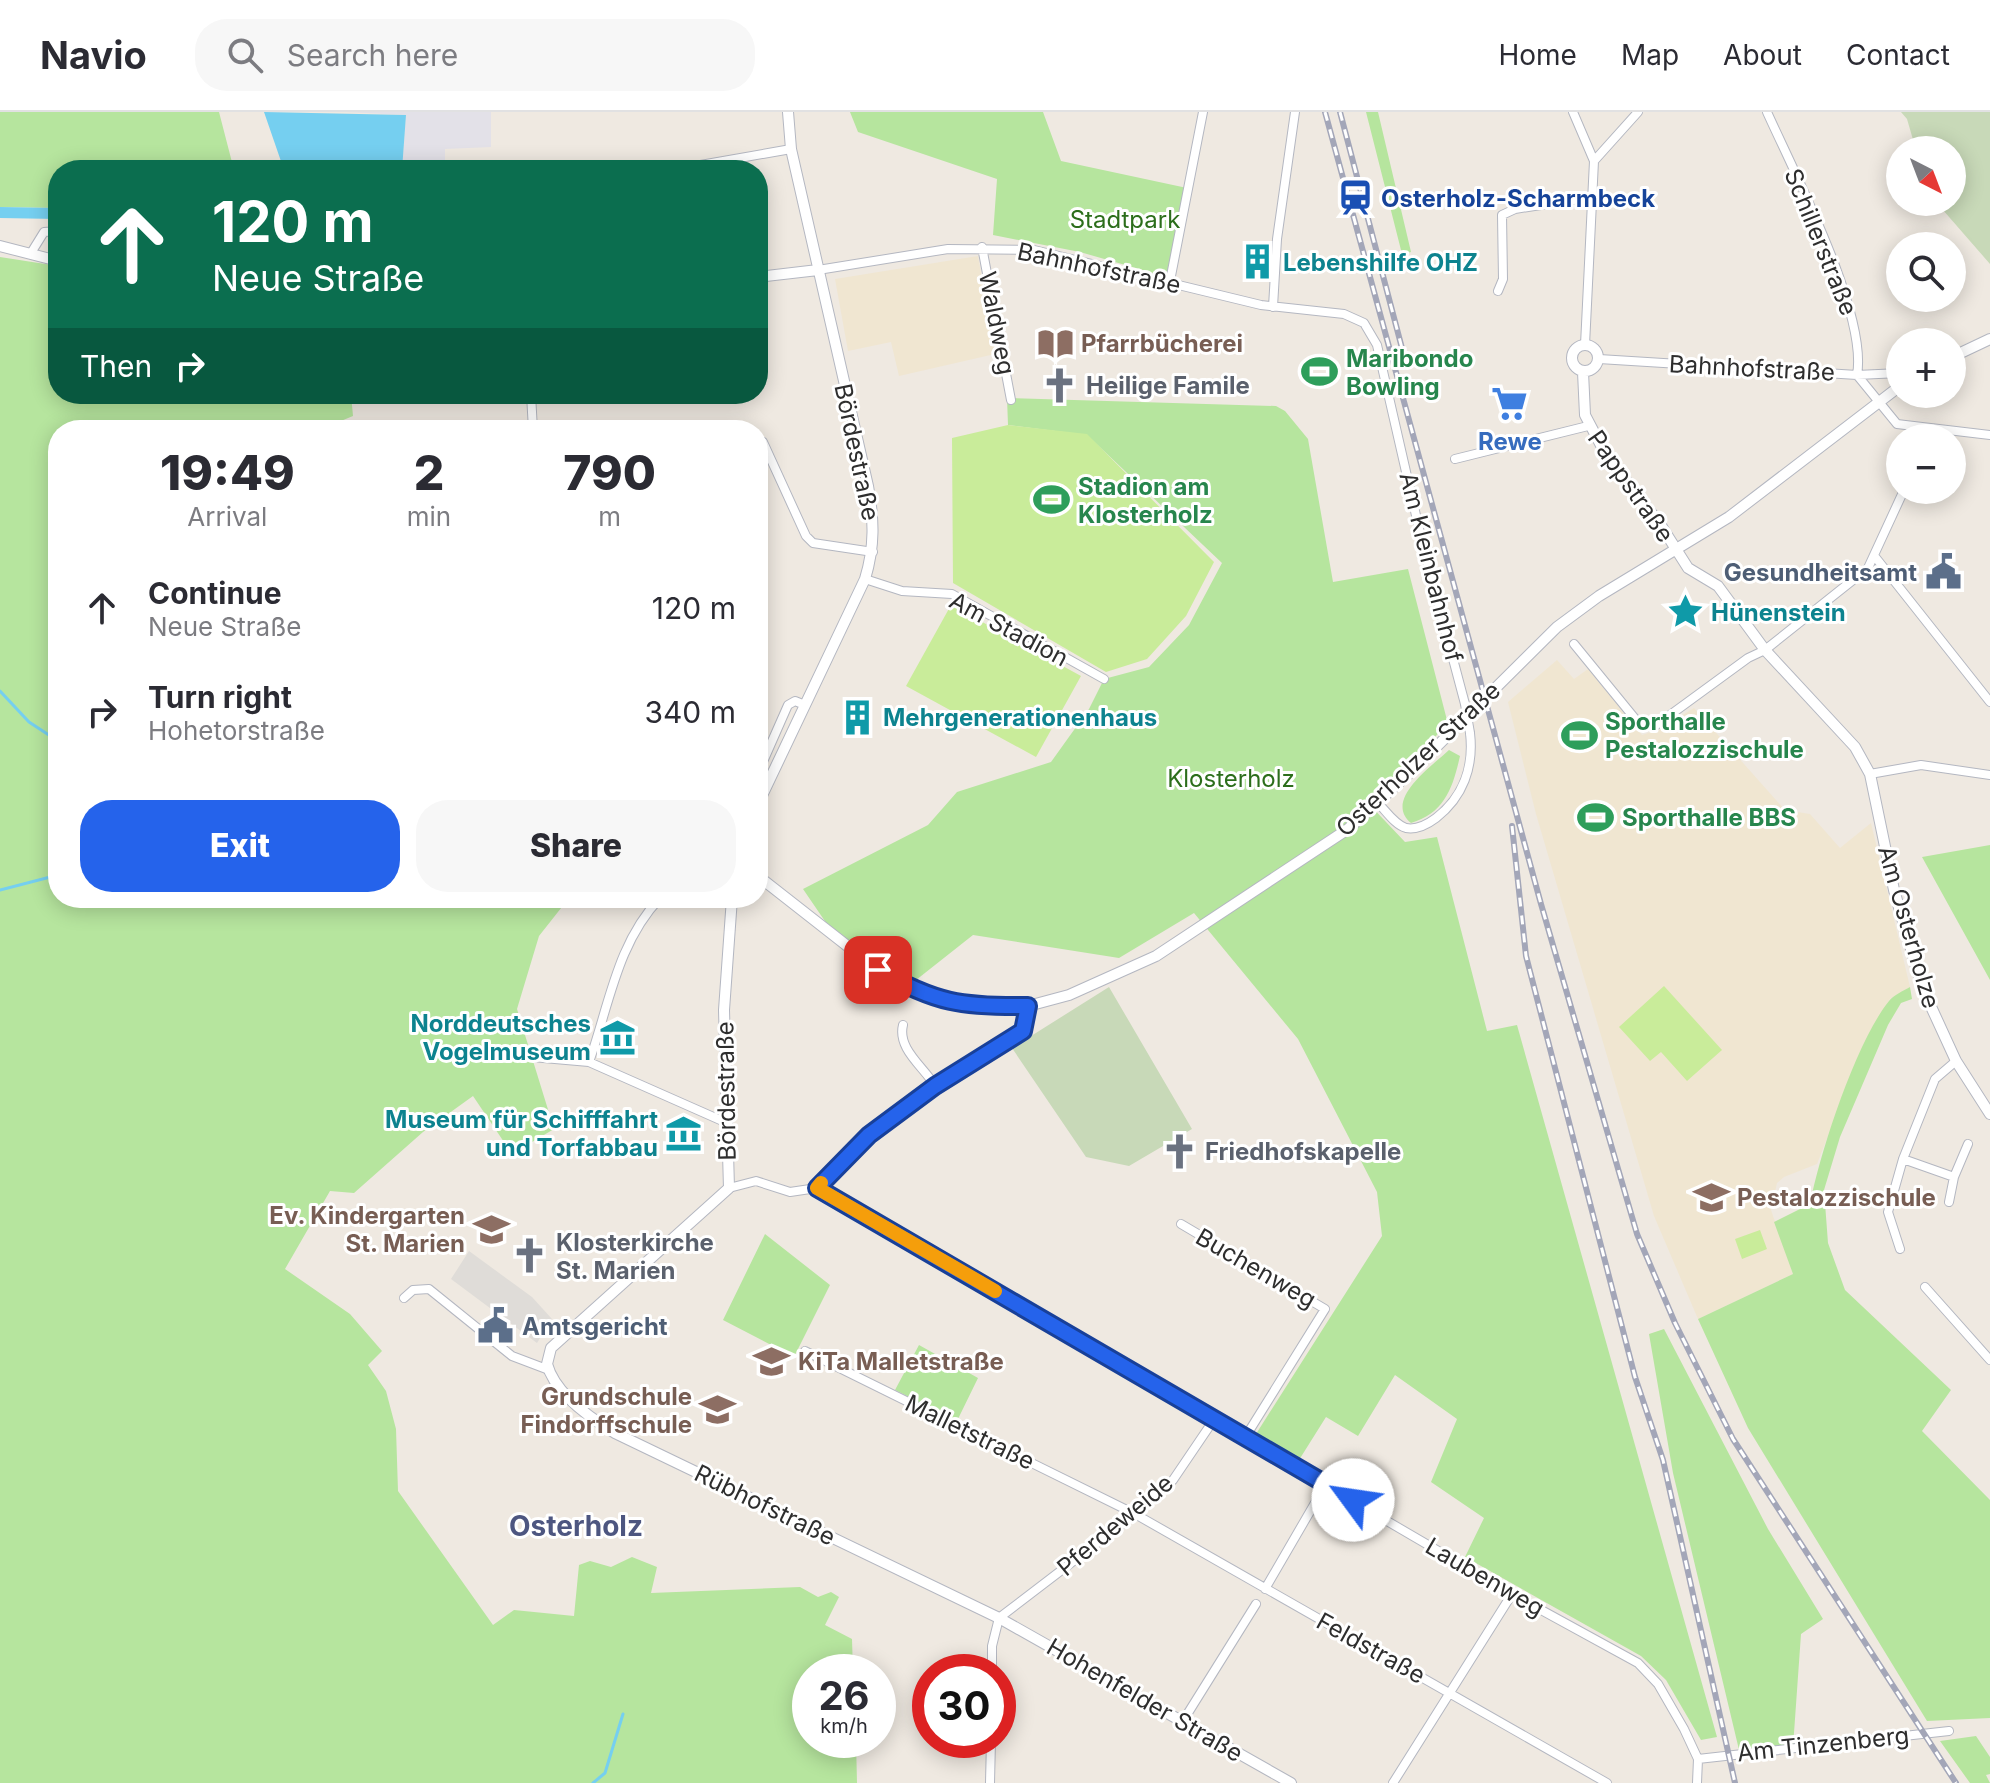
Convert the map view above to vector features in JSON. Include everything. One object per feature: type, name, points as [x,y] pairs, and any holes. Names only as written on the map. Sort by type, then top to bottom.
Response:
[{"type":"street","name":"Bördestraße","points":[[768,783],[865,579],[873,552],[874,518],[868,486],[791,149],[788,112]]},
{"type":"street","points":[[1170,281],[1203,112]]},
{"type":"street","points":[[1273,307],[1295,112]]},
{"type":"street","points":[[1573,112],[1594,161],[1585,345]]},
{"type":"street","points":[[1594,161],[1638,112]]},
{"type":"street","name":"Schillerstraße","points":[[1767,112],[1811,210],[1857,334],[1857,375]]},
{"type":"street","points":[[729,160],[791,149]]},
{"type":"street","points":[[1498,291],[1503,279],[1502,215],[1515,209],[1592,197]]},
{"type":"street","points":[[31,253],[44,232],[48,232]]},
{"type":"street","points":[[0,246],[48,258]]},
{"type":"street","name":"Bahnhofstraße","points":[[818,270],[982,247],[1034,250],[1273,307],[1344,314],[1364,323],[1372,332]]},
{"type":"street","name":"Waldweg","points":[[982,247],[1011,400]]},
{"type":"street","points":[[768,276],[818,270]]},
{"type":"street","name":"Am Kleinbahnhof","points":[[1372,332],[1470,733],[1467,774],[1459,795],[1446,810],[1426,825],[1409,829],[1398,824],[1378,803]]},
{"type":"street","points":[[1966,350],[1990,339]]},
{"type":"street","points":[[1585,345],[1595,349],[1599,359],[1593,369],[1583,372],[1574,366],[1572,358],[1575,350],[1585,345]]},
{"type":"street","name":"Bahnhofstraße","points":[[1599,359],[1857,375],[1886,374]]},
{"type":"street","name":"Pappstraße","points":[[1583,372],[1583,405],[1588,426],[1688,568],[1718,586],[1765,650]]},
{"type":"street","name":"Bahnhofstraße","points":[[1857,375],[1897,424]]},
{"type":"street","points":[[1877,402],[1886,396]]},
{"type":"street","name":"Osterholzer Straße","points":[[768,888],[878,970],[916,992],[986,1007],[1028,1006],[1069,995],[1156,956],[1348,829],[1557,627],[1599,596],[1729,517],[1877,402]]},
{"type":"street","points":[[1455,459],[1588,426]]},
{"type":"street","name":"Bahnhofstraße","points":[[1966,434],[1990,435]]},
{"type":"street","points":[[768,453],[806,536],[813,543],[873,552]]},
{"type":"street","points":[[1574,644],[1641,726],[1655,726],[1748,658],[1765,650],[1859,576],[1876,558],[1898,504]]},
{"type":"street","points":[[1876,558],[1990,702]]},
{"type":"street","name":"Am Stadion","points":[[865,579],[902,591],[952,594],[1104,679]]},
{"type":"street","name":"Am Osterholze","points":[[1765,650],[1855,747],[1870,774],[1907,938],[1931,1011],[1956,1061],[1990,1114]]},
{"type":"street","points":[[768,750],[788,705],[795,701],[805,705]]},
{"type":"street","points":[[1870,774],[1921,765],[1990,775]]},
{"type":"street","points":[[589,1062],[616,973],[636,929],[652,908]]},
{"type":"street","name":"Bördestraße","points":[[729,1188],[724,1010],[732,908]]},
{"type":"street","points":[[404,1298],[413,1290],[429,1289],[512,1356],[549,1370],[548,1356],[559,1339],[729,1188],[756,1181],[790,1192],[817,1188],[869,1135],[935,1086],[1023,1031],[1028,1006]]},
{"type":"street","points":[[903,1025],[901,1034],[914,1062],[926,1070],[935,1086]]},
{"type":"street","points":[[532,1057],[589,1062],[727,1123]]},
{"type":"street","points":[[1900,1249],[1888,1212],[1903,1159],[1935,1079],[1956,1061]]},
{"type":"street","points":[[1949,1202],[1954,1177],[1968,1144]]},
{"type":"street","points":[[1903,1159],[1954,1177]]},
{"type":"street","name":"Laubenweg","points":[[817,1188],[1512,1594],[1638,1663],[1658,1684],[1698,1759]]},
{"type":"street","name":"Buchenweg","points":[[1181,1224],[1325,1309],[1246,1436]]},
{"type":"street","points":[[1925,1287],[1990,1360]]},
{"type":"street","name":"Malletstraße","points":[[805,1351],[1135,1514]]},
{"type":"street","name":"Rübhofstraße","points":[[549,1370],[583,1412],[615,1433],[999,1618]]},
{"type":"street","name":"Pferdeweide","points":[[999,1618],[1135,1514],[1173,1480],[1215,1418]]},
{"type":"street","points":[[1265,1589],[1326,1484]]},
{"type":"street","name":"Feldstraße","points":[[1135,1514],[1607,1783]]},
{"type":"street","points":[[1393,1783],[1512,1594]]},
{"type":"street","points":[[1183,1721],[1256,1604]]},
{"type":"street","points":[[992,1654],[999,1618]]},
{"type":"street","name":"Hohenfelder Straße","points":[[999,1618],[1291,1783]]},
{"type":"street","name":"Am Tinzenberg","points":[[1698,1759],[1949,1731]]},
{"type":"street","points":[[990,1783],[991,1758]]},
{"type":"street","points":[[1697,1783],[1698,1759]]},
{"type":"shaded area","points":[[346,112],[491,112],[491,147],[445,149],[445,160],[403,160],[406,115]]},
{"type":"shaded area","points":[[978,256],[995,354],[899,376],[891,342],[848,351],[835,279]]},
{"type":"shaded area","points":[[1557,660],[1574,679],[1588,669],[1642,735],[1660,729],[1694,708],[1785,810],[1810,814],[1840,848],[1871,823],[1910,987],[1890,999],[1860,1054],[1817,1164],[1784,1177],[1777,1183],[1771,1210],[1793,1274],[1698,1319],[1654,1216],[1536,814],[1508,702]]},
{"type":"shaded area","points":[[469,1251],[532,1297],[552,1319],[537,1343],[451,1279]]},
{"type":"green space","points":[[0,112],[219,112],[231,160],[48,160],[48,208],[0,207]]},
{"type":"green space","name":"Stadtpark","points":[[850,112],[1043,112],[1061,161],[1187,188],[1167,277],[1080,252],[993,235],[997,179],[858,132]]},
{"type":"green space","points":[[1366,112],[1378,112],[1411,252],[1402,254]]},
{"type":"green space","points":[[1901,112],[1990,112],[1990,264],[1966,236],[1966,232],[1962,232],[1948,216],[1966,216],[1966,136],[1912,136],[1907,119]]},
{"type":"green space","points":[[0,257],[48,264],[48,404],[352,404],[353,416],[343,420],[48,420],[48,908],[561,908],[539,936],[517,1009],[554,1129],[512,1154],[473,1096],[423,1132],[354,1193],[330,1191],[285,1269],[350,1314],[382,1351],[368,1365],[386,1391],[396,1429],[398,1491],[493,1625],[514,1610],[574,1616],[579,1565],[590,1561],[611,1567],[632,1557],[657,1567],[651,1593],[800,1587],[818,1597],[831,1592],[839,1597],[825,1625],[852,1639],[852,1654],[792,1654],[792,1758],[856,1758],[857,1783],[0,1783]]},
{"type":"green space","name":"Klosterholz","points":[[1007,398],[1276,406],[1285,411],[1308,439],[1333,582],[1408,569],[1448,724],[1368,803],[1405,842],[1437,837],[1487,1031],[1517,1025],[1717,1737],[1701,1740],[1666,1680],[1641,1656],[1465,1557],[1484,1518],[1431,1482],[1457,1419],[1395,1375],[1358,1436],[1326,1417],[1299,1460],[1256,1434],[1382,1236],[1377,1192],[1298,1039],[1194,913],[1119,958],[973,935],[911,984],[831,930],[803,889],[928,825],[957,792],[1051,762],[1089,709],[1104,679],[1149,667],[1189,625],[1222,563],[1087,435],[1008,425]]},
{"type":"green space","name":"Stadion am Klosterholz","points":[[1008,425],[1087,434],[1214,562],[1186,616],[1147,659],[1106,672],[953,583],[952,438]]},
{"type":"green space","points":[[951,605],[1081,676],[1036,757],[906,686]]},
{"type":"green space","points":[[1449,750],[1460,756],[1446,797],[1432,813],[1411,823],[1404,814],[1406,794],[1422,774]]},
{"type":"green space","points":[[1990,845],[1990,980],[1922,857]]},
{"type":"green space","points":[[1664,986],[1722,1050],[1687,1081],[1661,1052],[1650,1061],[1619,1027]]},
{"type":"green space","points":[[1109,987],[1192,1129],[1129,1166],[1086,1157],[1012,1048]]},
{"type":"green space","points":[[1910,987],[1912,999],[1901,1003],[1888,1025],[1840,1137],[1824,1190],[1828,1243],[1845,1290],[1951,1390],[1922,1431],[1990,1500],[1990,1718],[1927,1721],[1748,1428],[1698,1319],[1793,1274],[1774,1222],[1810,1204],[1831,1128],[1864,1043],[1889,1001]]},
{"type":"green space","points":[[1760,1230],[1767,1249],[1742,1259],[1735,1239]]},
{"type":"green space","points":[[765,1234],[830,1285],[794,1357],[723,1320]]},
{"type":"green space","points":[[1664,1329],[1768,1529],[1823,1619],[1801,1634],[1793,1747],[1740,1754],[1673,1473],[1649,1334]]},
{"type":"green space","points":[[919,1345],[978,1378],[957,1421],[895,1390]]},
{"type":"green space","points":[[1976,1736],[1990,1757],[1990,1774],[1986,1775],[1990,1783],[1970,1783],[1940,1741]]},
{"type":"water","points":[[264,112],[406,115],[403,160],[281,160]]},
{"type":"water","points":[[0,207],[48,208],[48,219],[0,218]]},
{"type":"waterway","points":[[0,691],[29,722],[48,734]]},
{"type":"waterway","points":[[0,890],[48,878]]},
{"type":"waterway","points":[[593,1783],[605,1773],[623,1714]]},
{"type":"railway","points":[[1325,112],[1541,904],[1637,1234],[1675,1323],[1733,1439],[1956,1783]]},
{"type":"railway","points":[[1340,112],[1403,352]]},
{"type":"railway","points":[[1512,826],[1526,956],[1635,1377],[1663,1460],[1735,1783]]},
{"type":"slow traffic","points":[[821,1183],[817,1188],[995,1291]]},
{"type":"place","name":"Osterholz-Scharmbeck","points":[[1355,198]]},
{"type":"place","name":"Lebenshilfe OHZ","points":[[1257,262]]},
{"type":"place","name":"Pfarrbücherei","points":[[1055,343]]},
{"type":"place","name":"Maribondo Bowling","points":[[1320,372]]},
{"type":"place","name":"Heilige Famile","points":[[1060,385]]},
{"type":"place","name":"Rewe","points":[[1510,404]]},
{"type":"place","name":"Stadion am Klosterholz","points":[[1052,500]]},
{"type":"place","name":"Gesundheitsamt","points":[[1943,572]]},
{"type":"place","name":"Hünenstein","points":[[1685,612]]},
{"type":"place","name":"Mehrgenerationenhaus","points":[[857,717]]},
{"type":"place","name":"Sporthalle Pestalozzischule","points":[[1579,735]]},
{"type":"place","name":"Sporthalle BBS","points":[[1596,817]]},
{"type":"place","name":"Norddeutsches Vogelmuseum","points":[[617,1037]]},
{"type":"place","name":"Museum für Schifffahrt und Torfabbau","points":[[684,1133]]},
{"type":"place","name":"Friedhofskapelle","points":[[1179,1151]]},
{"type":"place","name":"Pestalozzischule","points":[[1711,1197]]},
{"type":"place","name":"Ev. Kindergarten St. Marien","points":[[491,1229]]},
{"type":"place","name":"Klosterkirche St. Marien","points":[[530,1256]]},
{"type":"place","name":"Amtsgericht","points":[[496,1326]]},
{"type":"place","name":"KiTa Malletstraße","points":[[772,1361]]},
{"type":"place","name":"Grundschule Findorffschule","points":[[718,1410]]},
{"type":"district","name":"Osterholz","points":[[576,1526]]},
{"type":"route","points":[[878,970],[928,997],[986,1007],[1028,1006],[1023,1031],[935,1086],[869,1135],[817,1188],[1353,1500]]}]
